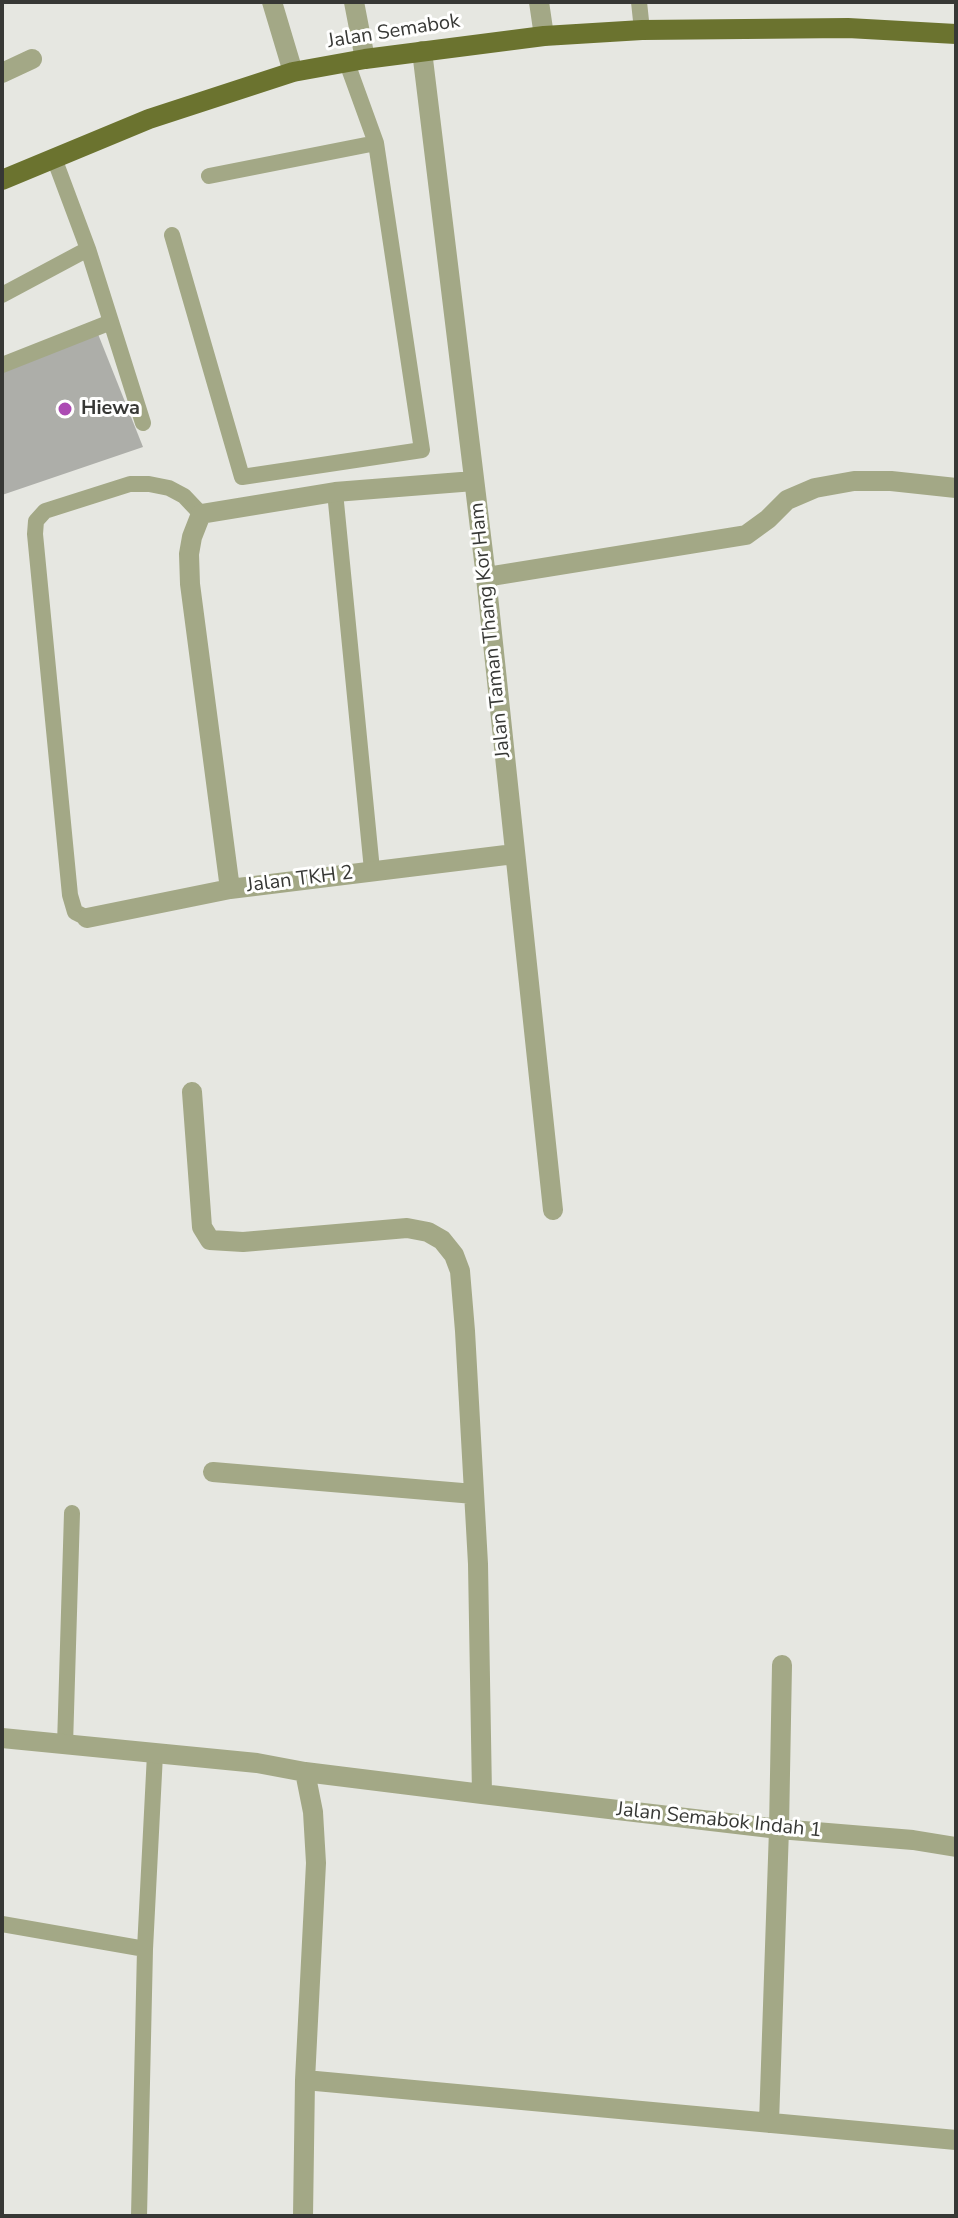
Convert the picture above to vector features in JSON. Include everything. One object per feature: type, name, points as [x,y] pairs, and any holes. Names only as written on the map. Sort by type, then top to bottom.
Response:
[{"type":"main road","name":"Jalan Semabok","points":[[2,180],[149,119],[293,72],[356,61],[544,36],[642,30],[848,28],[956,34]]},
{"type":"street","points":[[272,2],[293,72]]},
{"type":"street","points":[[354,2],[356,61]]},
{"type":"street","points":[[539,2],[544,36]]},
{"type":"street","name":"Jalan Taman Thang Kor Ham","points":[[422,51],[486,577],[553,1210]]},
{"type":"street","points":[[2,73],[32,59]]},
{"type":"street","points":[[230,889],[190,584],[189,554],[201,514],[335,492],[474,481]]},
{"type":"street","points":[[486,577],[746,535],[787,500],[815,488],[854,481],[891,481],[956,488]]},
{"type":"street","name":"Jalan TKH 2","points":[[87,918],[230,889],[514,854]]},
{"type":"street","points":[[192,1092],[202,1227],[210,1240],[243,1242],[407,1228],[428,1232],[442,1240],[454,1255],[460,1271],[478,1564],[482,1794]]},
{"type":"street","points":[[213,1472],[474,1494]]},
{"type":"street","points":[[769,2123],[782,1665]]},
{"type":"street","points":[[2,1738],[257,1763],[305,1772],[313,1812],[316,1863],[305,2080],[303,2216]]},
{"type":"street","name":"Jalan Semabok Indah 1","points":[[305,1772],[956,1847]]},
{"type":"street","points":[[305,2080],[956,2140]]},
{"type":"lane","points":[[639,2],[642,30]]},
{"type":"lane","points":[[172,235],[242,477],[422,450],[376,143],[356,61]]},
{"type":"lane","points":[[209,176],[376,143]]},
{"type":"lane","points":[[54,158],[88,249],[143,423]]},
{"type":"lane","points":[[2,295],[88,249]]},
{"type":"lane","points":[[2,365],[111,322]]},
{"type":"lane","points":[[87,918],[75,912],[70,895],[36,550],[36,521],[45,511],[130,484],[169,488],[184,496],[201,514]]},
{"type":"lane","points":[[335,492],[372,870]]},
{"type":"lane","points":[[65,1745],[72,1513]]},
{"type":"lane","points":[[139,2216],[145,1949],[155,1754]]},
{"type":"lane","points":[[2,1924],[145,1949]]},
{"type":"building","name":"Hiewa","points":[[98,334],[143,447],[2,495],[2,372]]},
{"type":"place","name":"Hiewa","points":[[65,409]]}]
